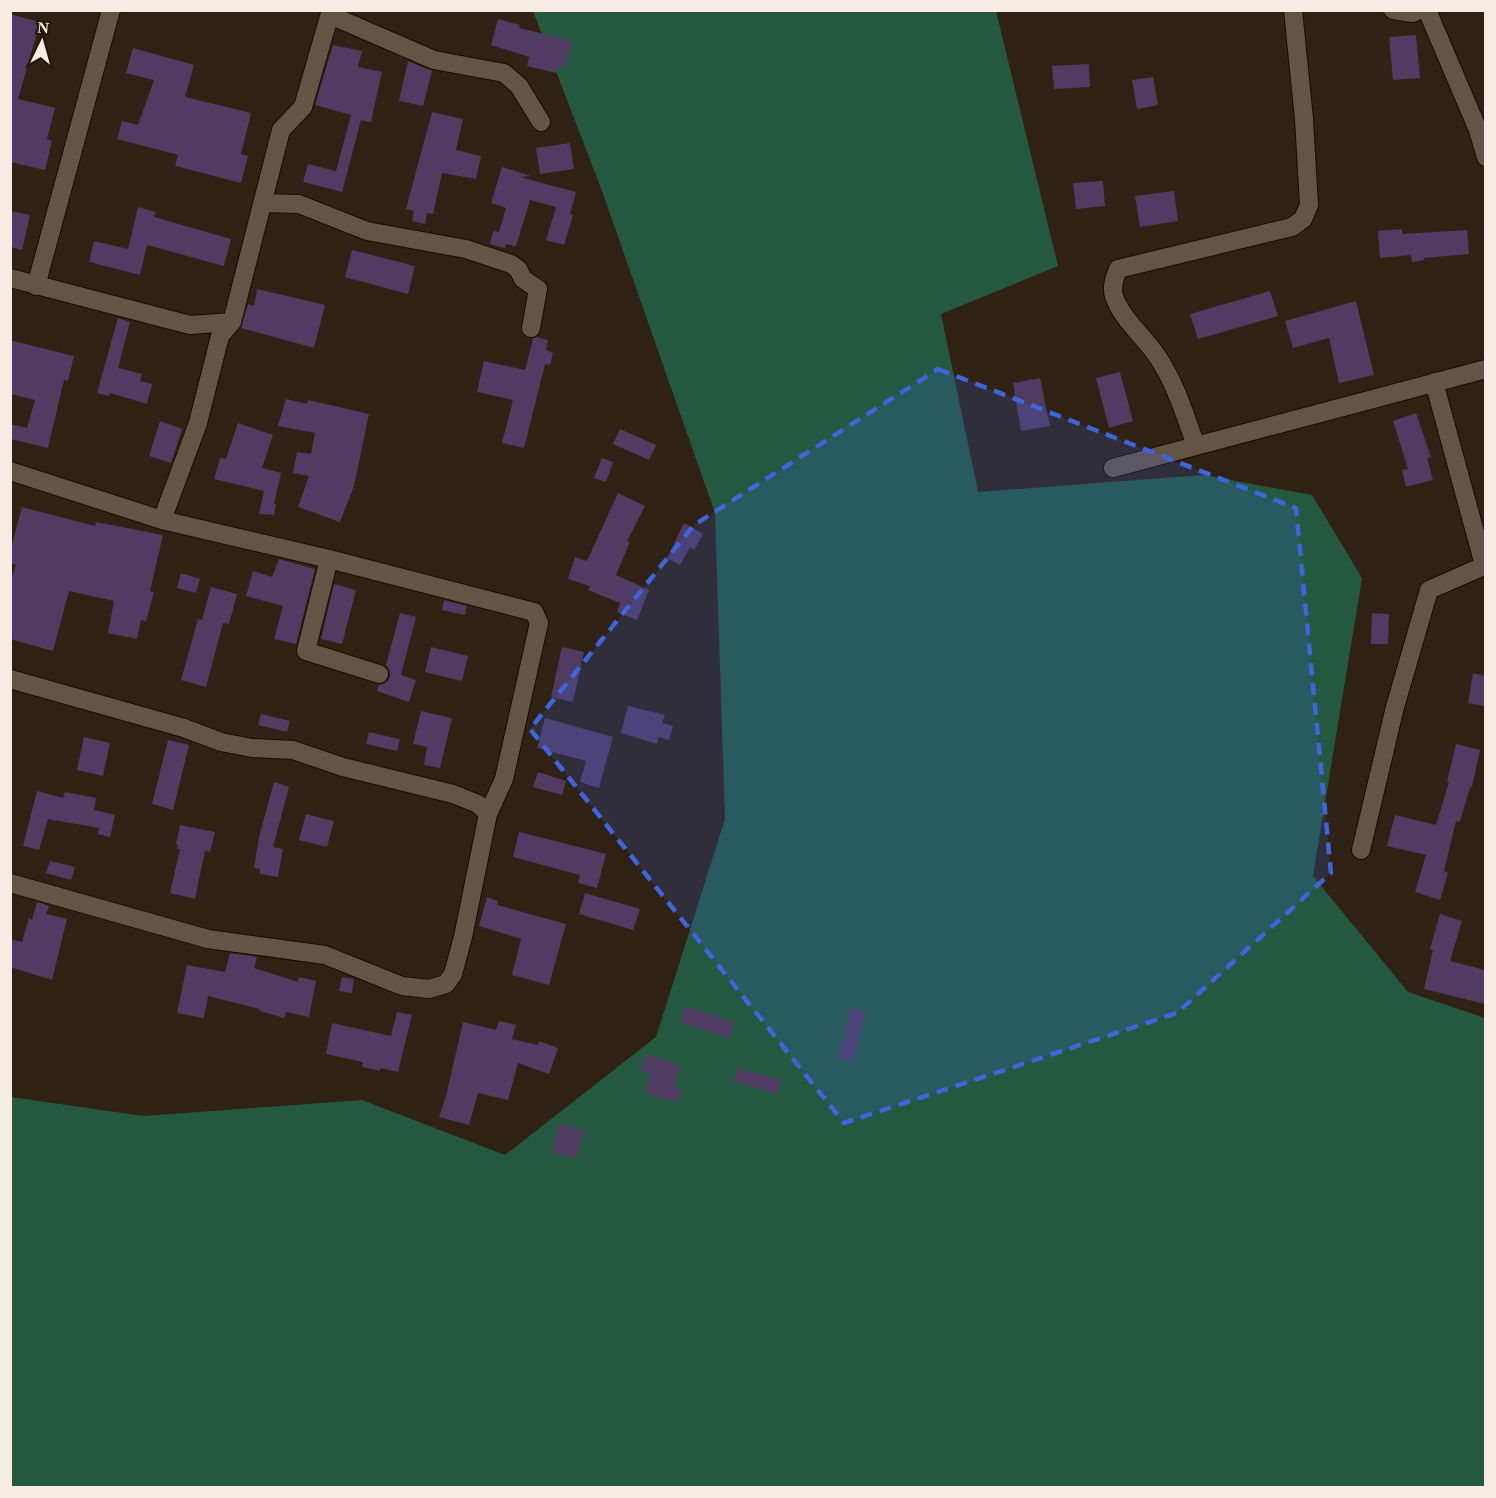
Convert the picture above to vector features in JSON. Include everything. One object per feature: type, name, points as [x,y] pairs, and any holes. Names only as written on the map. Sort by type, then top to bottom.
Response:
[{"type":"street","points":[[36,286],[111,10]]},
{"type":"street","points":[[1196,446],[1173,383],[1156,355],[1123,314],[1113,294],[1114,280],[1118,269],[1292,227],[1303,219],[1308,205],[1308,194],[1304,119],[1293,10]]},
{"type":"street","points":[[1393,10],[1413,12],[1419,10]]},
{"type":"street","points":[[1427,10],[1479,130],[1485,157]]},
{"type":"street","points":[[162,520],[198,423],[220,336],[232,322],[281,130],[303,107],[331,13],[434,60],[504,73],[519,86],[541,122]]},
{"type":"street","points":[[262,203],[299,204],[367,231],[466,249],[511,264],[518,269],[523,279],[538,289],[531,328]]},
{"type":"street","points":[[10,278],[190,325],[232,322]]},
{"type":"street","points":[[1113,468],[1485,369]]},
{"type":"street","points":[[1361,850],[1395,707],[1429,590],[1485,565],[1434,382]]},
{"type":"street","points":[[10,471],[162,520],[524,608],[534,612],[540,623],[504,779],[488,814],[463,938],[453,974],[446,984],[429,989],[402,986],[325,955],[207,939],[10,883]]},
{"type":"street","points":[[329,559],[306,651],[378,674]]},
{"type":"street","points":[[10,679],[184,728],[221,742],[293,750],[343,766],[453,794],[478,804],[488,814]]},
{"type":"highlighted area","points":[[938,369],[1296,508],[1331,873],[1177,1013],[844,1123],[530,729],[694,525]]},
{"type":"green space","points":[[533,11],[996,11],[1058,266],[941,314],[978,492],[1203,475],[1312,495],[1362,578],[1313,876],[1408,992],[1485,1018],[1485,1487],[11,1488],[11,1097],[143,1116],[362,1100],[505,1155],[656,1037],[725,819],[715,513],[602,191]]},
{"type":"building","points":[[10,14],[40,22],[18,99],[55,108],[47,139],[52,141],[45,170],[10,162]]},
{"type":"building","points":[[498,19],[520,25],[519,28],[573,41],[565,67],[559,66],[556,73],[527,66],[529,57],[491,45]]},
{"type":"building","points":[[1416,35],[1420,78],[1393,80],[1389,37]]},
{"type":"building","points":[[333,45],[362,51],[358,67],[382,72],[371,122],[361,120],[342,192],[303,182],[308,164],[336,171],[351,115],[315,105]]},
{"type":"building","points":[[133,48],[194,65],[185,97],[251,113],[241,154],[248,156],[241,183],[175,166],[178,155],[117,139],[122,121],[138,125],[154,80],[126,73]]},
{"type":"building","points":[[408,61],[432,71],[423,106],[399,101]]},
{"type":"building","points":[[1089,64],[1090,87],[1054,89],[1052,66]]},
{"type":"building","points":[[1153,77],[1158,105],[1137,109],[1132,80]]},
{"type":"building","points":[[432,112],[463,119],[456,150],[481,156],[476,179],[442,173],[433,214],[427,213],[425,224],[412,221],[414,211],[406,209]]},
{"type":"building","points":[[570,143],[574,169],[540,174],[536,148]]},
{"type":"building","points":[[502,167],[531,176],[520,177],[576,192],[570,214],[573,215],[564,245],[546,240],[556,207],[530,200],[516,246],[506,244],[505,248],[490,244],[493,231],[499,232],[506,208],[491,203]]},
{"type":"building","points":[[1103,181],[1105,206],[1076,209],[1073,183]]},
{"type":"building","points":[[1174,191],[1178,221],[1140,227],[1135,196]]},
{"type":"building","points":[[138,207],[156,212],[154,217],[231,239],[224,266],[147,245],[140,275],[89,262],[94,241],[128,249]]},
{"type":"building","points":[[10,211],[30,215],[22,250],[10,247]]},
{"type":"building","points":[[1402,229],[1402,234],[1467,230],[1469,254],[1424,258],[1424,260],[1412,262],[1411,255],[1380,258],[1378,231]]},
{"type":"building","points":[[352,250],[415,266],[408,294],[345,277]]},
{"type":"building","points":[[257,289],[325,305],[314,348],[241,328],[248,304],[254,306]]},
{"type":"building","points":[[1270,291],[1278,316],[1198,339],[1190,314]]},
{"type":"building","points":[[1356,301],[1374,375],[1339,383],[1329,338],[1293,348],[1285,321]]},
{"type":"building","points":[[118,318],[130,322],[118,368],[142,374],[140,381],[152,384],[147,404],[110,393],[109,396],[97,393]]},
{"type":"building","points":[[537,337],[548,340],[546,350],[553,353],[550,365],[545,364],[524,448],[502,443],[513,400],[477,392],[484,361],[525,370],[533,339]]},
{"type":"building","points":[[10,340],[74,356],[68,381],[64,380],[48,448],[10,439],[10,424],[27,428],[35,400],[10,394]]},
{"type":"building","points":[[1120,372],[1133,421],[1109,428],[1096,378]]},
{"type":"building","points":[[1040,378],[1050,426],[1021,431],[1013,383]]},
{"type":"building","points":[[286,399],[307,404],[308,400],[369,414],[354,486],[340,522],[298,507],[309,476],[293,473],[297,452],[311,454],[315,433],[278,426]]},
{"type":"building","points":[[1416,413],[1431,457],[1427,458],[1433,480],[1406,487],[1402,470],[1408,469],[1393,421]]},
{"type":"building","points":[[160,421],[182,429],[171,463],[149,456]]},
{"type":"building","points":[[238,423],[273,435],[262,468],[281,473],[274,504],[276,504],[274,515],[259,514],[264,491],[214,479],[220,458],[226,459]]},
{"type":"building","points":[[620,429],[656,445],[649,460],[613,444]]},
{"type":"building","points":[[602,458],[613,462],[606,482],[594,478]]},
{"type":"building","points":[[618,493],[645,506],[627,541],[630,542],[616,575],[649,590],[637,620],[617,612],[620,603],[588,590],[590,586],[568,579],[575,557],[587,561]]},
{"type":"building","points":[[22,507],[95,526],[96,522],[163,535],[150,591],[154,592],[146,621],[141,620],[137,639],[108,633],[114,601],[69,591],[53,651],[10,639],[10,582],[16,565],[10,563],[10,552]]},
{"type":"building","points":[[684,523],[703,534],[694,550],[690,547],[680,565],[667,558]]},
{"type":"building","points":[[279,559],[315,569],[296,644],[274,639],[283,606],[246,596],[253,571],[272,577]]},
{"type":"building","points":[[181,573],[200,579],[196,593],[177,588]]},
{"type":"building","points":[[334,584],[356,590],[342,644],[321,639]]},
{"type":"building","points":[[211,587],[237,594],[229,624],[223,623],[206,687],[181,680],[198,619],[202,620]]},
{"type":"building","points":[[444,600],[467,606],[465,615],[442,610]]},
{"type":"building","points":[[400,613],[416,617],[401,675],[416,680],[409,702],[377,691],[379,685],[386,683],[390,677],[390,671],[386,665]]},
{"type":"building","points":[[1372,613],[1389,614],[1388,644],[1371,644]]},
{"type":"building","points":[[431,647],[468,656],[462,681],[425,672]]},
{"type":"building","points":[[562,647],[584,652],[573,702],[551,697]]},
{"type":"building","points":[[1473,673],[1485,676],[1485,706],[1468,703]]},
{"type":"building","points":[[628,706],[665,715],[662,723],[673,726],[669,740],[659,737],[657,744],[621,733]]},
{"type":"building","points":[[421,711],[452,718],[440,768],[424,765],[427,747],[413,744]]},
{"type":"building","points":[[261,714],[290,721],[287,732],[258,725]]},
{"type":"building","points":[[545,718],[613,737],[599,788],[580,782],[586,761],[537,748]]},
{"type":"building","points":[[369,732],[400,739],[397,751],[366,744]]},
{"type":"building","points":[[84,737],[110,743],[103,776],[77,770]]},
{"type":"building","points":[[168,740],[189,745],[173,810],[152,804]]},
{"type":"building","points":[[1456,744],[1480,750],[1472,787],[1470,787],[1460,822],[1456,821],[1444,871],[1448,873],[1440,900],[1415,892],[1426,855],[1387,846],[1395,815],[1436,825],[1449,782],[1447,782]]},
{"type":"building","points":[[538,772],[566,781],[562,795],[533,787]]},
{"type":"building","points":[[274,782],[289,787],[273,847],[283,849],[278,877],[260,874],[260,869],[254,868],[259,837]]},
{"type":"building","points":[[37,791],[63,798],[65,792],[96,798],[94,810],[115,815],[110,837],[98,834],[99,828],[48,819],[39,850],[23,846]]},
{"type":"building","points":[[306,814],[334,821],[327,847],[299,840]]},
{"type":"building","points":[[180,825],[215,832],[210,852],[205,851],[195,899],[170,893],[180,849],[177,849],[176,844]]},
{"type":"building","points":[[519,832],[606,854],[597,888],[578,883],[580,875],[513,857]]},
{"type":"building","points":[[50,861],[75,867],[71,880],[46,873]]},
{"type":"building","points":[[585,893],[640,909],[633,930],[579,914]]},
{"type":"building","points":[[487,897],[498,901],[497,905],[566,924],[549,985],[512,975],[521,939],[479,926]]},
{"type":"building","points":[[37,902],[49,906],[46,914],[67,919],[52,980],[10,967],[10,939],[22,942],[29,918],[32,920]]},
{"type":"building","points":[[1440,914],[1462,921],[1450,961],[1485,970],[1485,1004],[1424,989],[1433,950],[1430,949]]},
{"type":"building","points":[[230,953],[257,957],[254,968],[298,982],[299,977],[316,981],[309,1017],[286,1012],[284,1018],[260,1011],[260,1009],[208,996],[204,1018],[177,1013],[187,965],[225,972]]},
{"type":"building","points":[[342,977],[354,979],[352,993],[339,991]]},
{"type":"building","points":[[685,1006],[734,1022],[729,1038],[680,1022]]},
{"type":"building","points":[[852,1008],[866,1012],[852,1062],[838,1058]]},
{"type":"building","points":[[397,1012],[412,1015],[398,1072],[362,1067],[363,1062],[326,1054],[332,1023],[391,1036]]},
{"type":"building","points":[[499,1021],[516,1025],[512,1039],[538,1045],[539,1041],[558,1048],[549,1074],[518,1063],[508,1100],[478,1093],[469,1125],[439,1117],[463,1022],[496,1030]]},
{"type":"building","points":[[646,1054],[681,1066],[674,1086],[681,1089],[677,1102],[645,1093],[651,1074],[640,1070]]},
{"type":"building","points":[[737,1068],[781,1080],[777,1094],[733,1081]]},
{"type":"building","points":[[559,1124],[583,1130],[577,1158],[552,1153]]}]
